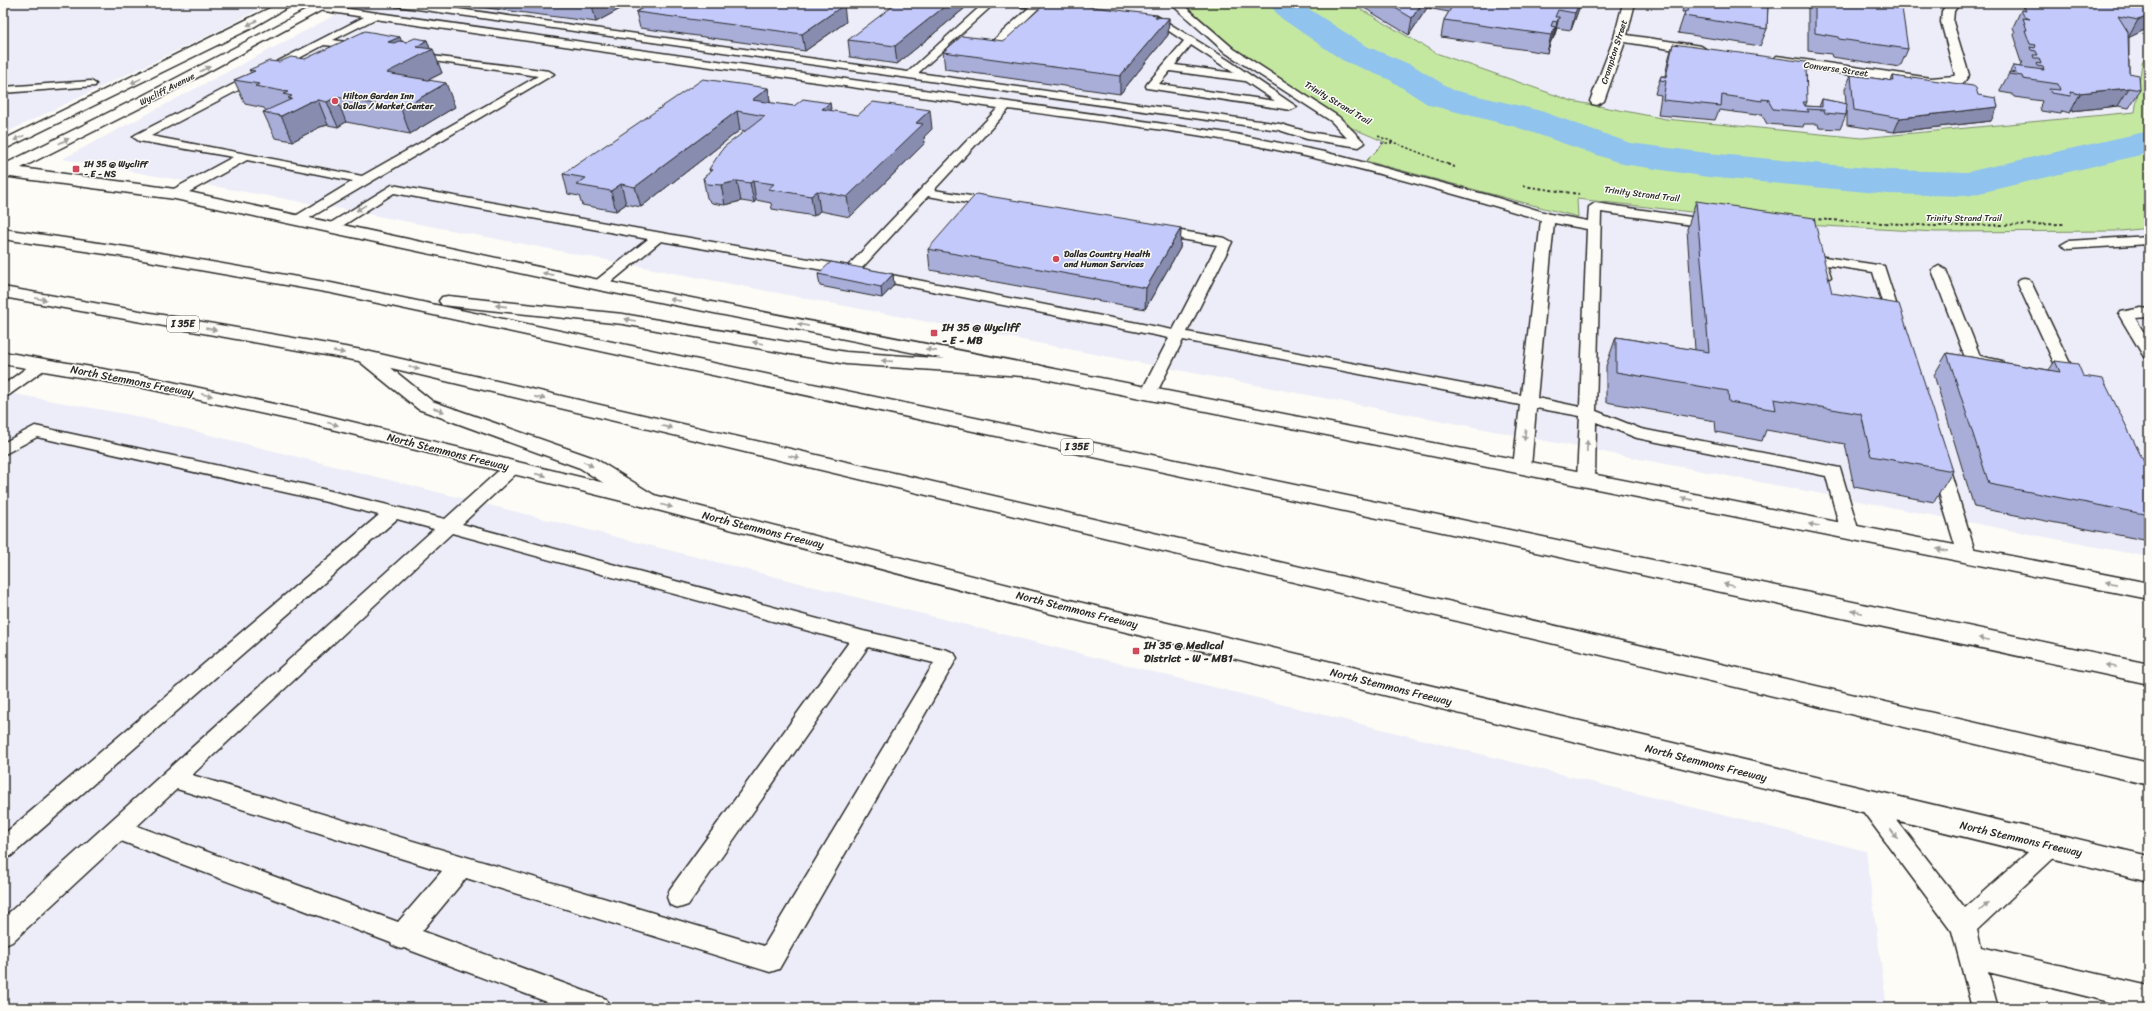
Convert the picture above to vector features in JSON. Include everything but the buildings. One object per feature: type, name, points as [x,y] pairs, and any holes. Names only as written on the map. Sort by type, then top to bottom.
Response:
[{"type":"main road","points":[[1019,3],[1082,10]]},
{"type":"main road","name":"Crampton Street","points":[[1597,101],[1620,38],[1629,3]]},
{"type":"main road","name":"Converse Street","points":[[1768,59],[1931,82],[1958,80],[1962,75],[1947,22],[1948,11],[1954,3]]},
{"type":"main road","points":[[283,4],[325,6]]},
{"type":"main road","name":"Wycliff Avenue","points":[[3,146],[283,4]]},
{"type":"main road","name":"Wycliff Avenue","points":[[3,170],[149,98],[325,6]]},
{"type":"main road","points":[[1142,17],[1157,19]]},
{"type":"main road","points":[[1620,38],[1713,51]]},
{"type":"main road","points":[[3,170],[175,194],[598,285],[2149,591]]},
{"type":"main road","name":"I 35E","points":[[3,234],[131,252],[331,288],[2149,674]]},
{"type":"main road","points":[[331,288],[623,319],[846,358],[1038,371]]},
{"type":"main road","name":"I 35E","points":[[3,292],[362,356],[2149,774]]},
{"type":"main road","points":[[362,356],[425,405],[587,463],[646,500]]},
{"type":"main road","name":"North Stemmons Freeway","points":[[3,358],[227,399],[646,500],[1032,600],[2149,869]]},
{"type":"lane","points":[[396,3],[1280,127],[1307,135],[1359,142],[1335,119],[1230,51],[1175,3]]},
{"type":"lane","points":[[910,75],[990,3]]},
{"type":"lane","points":[[988,51],[1037,5]]},
{"type":"lane","points":[[325,6],[373,16],[1273,145],[1425,182],[1548,218],[1594,226]]},
{"type":"lane","points":[[1157,19],[1188,15]]},
{"type":"lane","points":[[364,180],[245,156],[139,137],[373,16]]},
{"type":"lane","points":[[1157,19],[1190,40],[1291,107],[1151,86],[1190,40]]},
{"type":"lane","points":[[322,42],[375,49]]},
{"type":"lane","points":[[296,220],[549,74],[404,53]]},
{"type":"lane","points":[[1166,67],[1249,79]]},
{"type":"lane","points":[[3,90],[91,84]]},
{"type":"lane","points":[[851,271],[1006,106]]},
{"type":"lane","points":[[175,194],[245,156]]},
{"type":"lane","points":[[331,227],[392,189],[851,271],[1528,403],[1588,413],[1637,433],[1834,472],[1850,532]]},
{"type":"lane","points":[[926,192],[1005,205]]},
{"type":"lane","points":[[1586,479],[1595,207],[1726,226]]},
{"type":"lane","points":[[1522,467],[1548,218]]},
{"type":"lane","points":[[1145,229],[1225,242],[1148,394]]},
{"type":"lane","points":[[598,285],[658,237]]},
{"type":"lane","points":[[2068,245],[2149,240]]},
{"type":"lane","points":[[1829,294],[1818,260],[1879,269],[1884,309],[1901,340]]},
{"type":"lane","points":[[1939,270],[1974,360],[2013,367]]},
{"type":"lane","points":[[2024,282],[2075,377],[2052,373]]},
{"type":"lane","points":[[2149,313],[2141,312],[2126,315],[2149,354]]},
{"type":"lane","points":[[3,392],[42,364]]},
{"type":"lane","points":[[3,450],[35,431],[302,490],[448,526],[863,638],[947,658],[770,960],[173,778]]},
{"type":"lane","points":[[1933,444],[1967,555]]},
{"type":"lane","points":[[3,934],[512,468]]},
{"type":"lane","points":[[3,849],[393,513]]},
{"type":"lane","points":[[680,897],[863,638]]},
{"type":"lane","points":[[1870,803],[1962,926],[1985,1008]]},
{"type":"lane","points":[[117,829],[597,1008]]},
{"type":"lane","points":[[1962,926],[2051,846]]},
{"type":"lane","points":[[401,936],[461,866]]},
{"type":"lane","points":[[1970,956],[2149,999]]},
{"type":"path","name":"Trinity Strand Trail","points":[[1376,134],[1463,170]]},
{"type":"path","points":[[1516,185],[1581,194]]},
{"type":"path","name":"Trinity Strand Trail","points":[[1806,218],[1936,226],[2071,224]]},
{"type":"shaded area","points":[[3,3],[270,3],[228,26],[3,134]]},
{"type":"shaded area","points":[[358,3],[1171,3],[1321,115],[1386,142],[1366,161],[1578,217],[1577,199],[1805,225],[1935,232],[2121,231],[2149,228],[2149,557],[352,211],[62,159]]},
{"type":"shaded area","points":[[1350,3],[2149,3],[2149,52],[2142,63],[2136,112],[1862,138],[1666,119],[1572,101],[1436,53]]},
{"type":"shaded area","points":[[3,392],[131,415],[1866,851],[1887,1008],[3,1008]]},
{"type":"green space","points":[[1171,3],[1350,3],[1436,53],[1572,101],[1666,119],[1862,138],[2135,112],[2142,63],[2149,52],[2149,228],[2121,231],[1935,232],[1805,225],[1577,199],[1578,217],[1366,161],[1385,142],[1321,115],[1218,48]]},
{"type":"waterway","points":[[1283,3],[1292,12],[1354,53],[1402,73],[1441,98],[1528,119],[1568,132],[1623,153],[1708,165],[1888,182],[1967,184],[2073,161],[2149,142]]},
{"type":"place","name":"Hilton Garden Inn Dallas / Market Center","points":[[335,101]]},
{"type":"place","name":"IH 35 @ Wycliff - E - NS","points":[[76,169]]},
{"type":"place","name":"Dallas Country Health and Human Services","points":[[1056,259]]},
{"type":"place","name":"IH 35 @ Wycliff - E - MB","points":[[934,333]]},
{"type":"place","name":"IH 35 @ Medical District - W - MB1","points":[[1136,651]]}]
